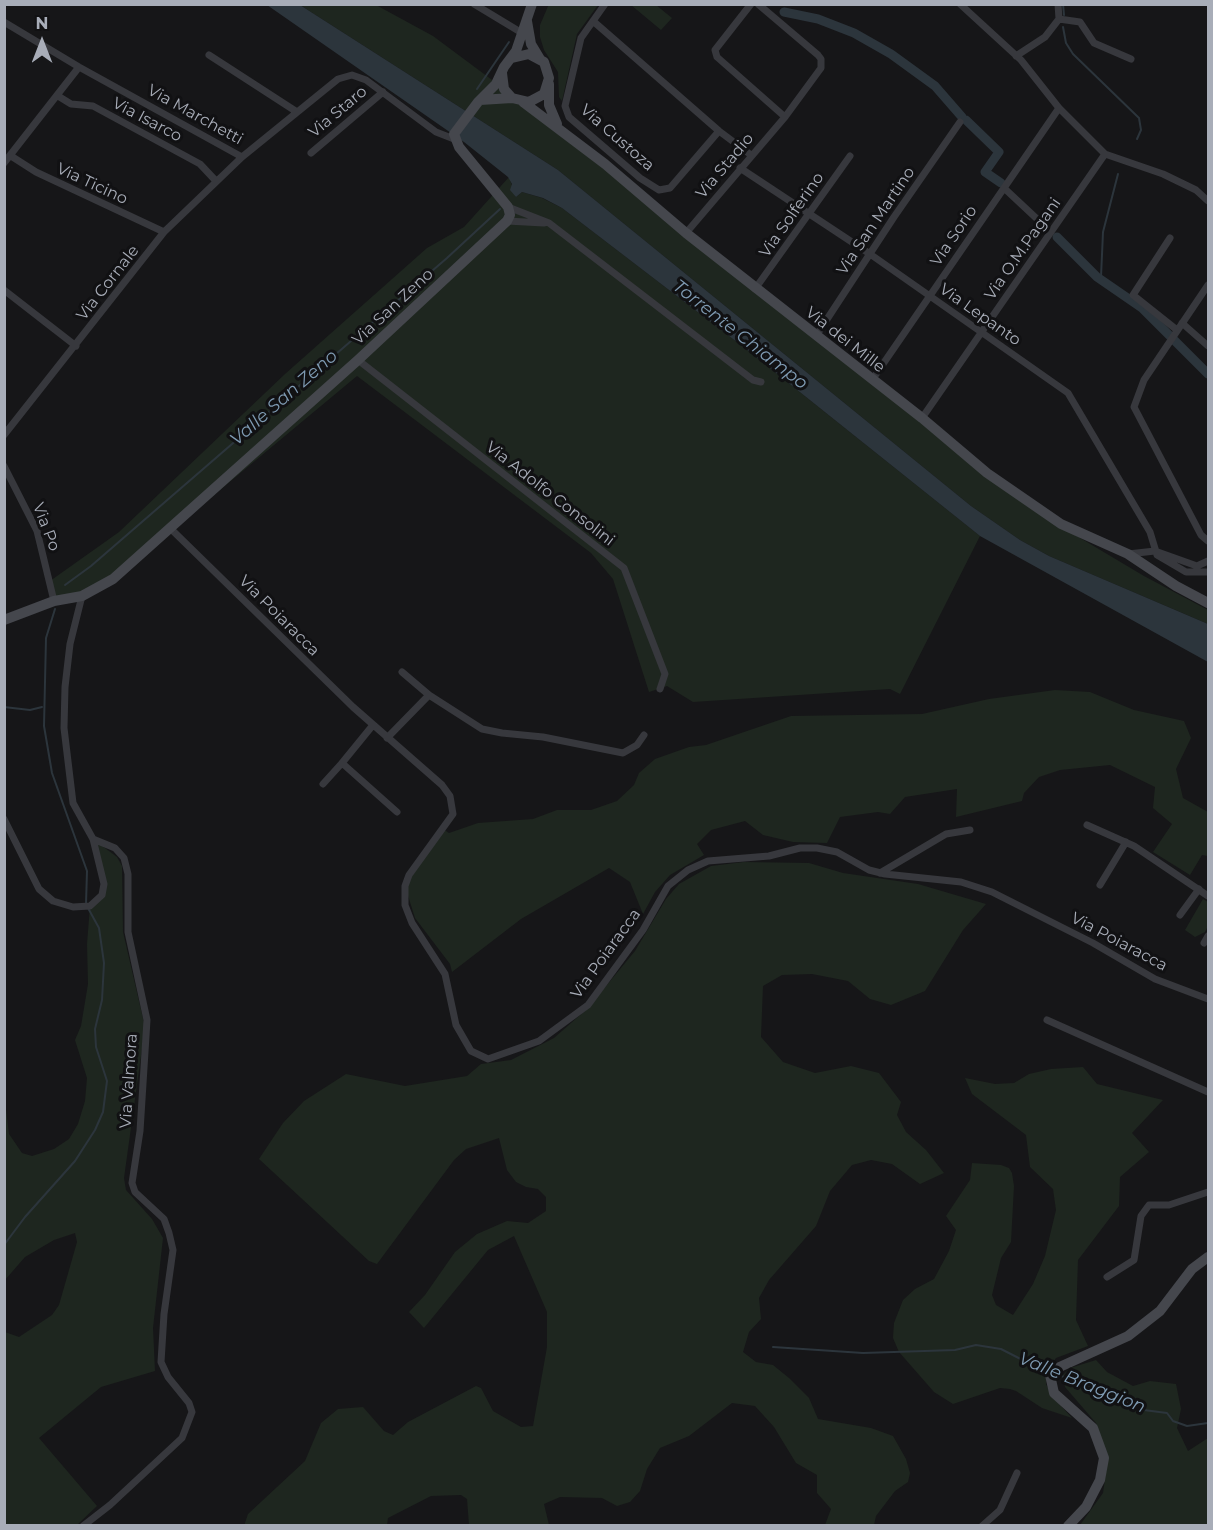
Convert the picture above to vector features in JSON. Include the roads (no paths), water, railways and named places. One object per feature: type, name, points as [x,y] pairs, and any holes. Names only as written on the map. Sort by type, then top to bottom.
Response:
[{"type":"street","points":[[474,4],[522,33]]},
{"type":"street","points":[[532,4],[512,58],[496,84],[480,100],[454,136],[508,207],[510,215],[507,221],[549,223]]},
{"type":"street","name":"Via Custoza","points":[[606,4],[581,38],[565,106],[569,117],[640,178],[659,190],[670,188],[718,131]]},
{"type":"street","points":[[751,4],[715,50],[717,57],[785,117]]},
{"type":"street","name":"Via Stadio","points":[[686,233],[785,117],[818,74],[821,59],[758,4]]},
{"type":"street","points":[[960,4],[1016,56],[1059,108],[1105,154],[1162,174],[1196,190],[1209,201]]},
{"type":"street","points":[[1016,56],[1046,37],[1059,19],[1058,4]]},
{"type":"street","points":[[526,18],[531,44],[549,73],[549,105],[558,127]]},
{"type":"street","points":[[1059,19],[1080,22],[1094,43],[1131,59]]},
{"type":"street","points":[[593,21],[718,131],[751,155]]},
{"type":"street","name":"Via Marchetti","points":[[4,22],[79,67],[242,157],[338,79],[352,75],[366,80],[436,132],[454,136]]},
{"type":"street","points":[[512,58],[523,54],[540,58]]},
{"type":"street","points":[[209,55],[297,112]]},
{"type":"street","points":[[4,163],[79,67]]},
{"type":"street","points":[[502,72],[504,89],[512,98]]},
{"type":"street","points":[[523,102],[539,98],[549,84]]},
{"type":"street","name":"Via Staro","points":[[311,153],[383,92]]},
{"type":"street","name":"Via Isarco","points":[[58,96],[71,104],[93,106],[200,164],[216,181]]},
{"type":"street","points":[[480,100],[512,98]]},
{"type":"street","name":"Via dei Mille","points":[[512,98],[523,102],[558,127],[755,289],[921,418],[987,473],[1061,524],[1128,554],[1176,586],[1209,603]]},
{"type":"street","name":"Via Sorio","points":[[872,380],[1059,108]]},
{"type":"street","name":"Via San Martino","points":[[816,336],[960,122]]},
{"type":"street","name":"Via O.M.Pagani","points":[[921,418],[1105,154]]},
{"type":"street","name":"Via Ticino","points":[[11,156],[36,172],[164,232]]},
{"type":"street","name":"Via Solferino","points":[[755,289],[850,156]]},
{"type":"street","name":"Via Cornale","points":[[4,435],[164,232],[242,157]]},
{"type":"street","name":"Via Lepanto","points":[[740,168],[870,254],[1068,393],[1151,534],[1158,552]]},
{"type":"street","points":[[1004,188],[1051,232]]},
{"type":"street","points":[[508,207],[549,223],[753,380],[761,382]]},
{"type":"street","name":"Via San Zeno","points":[[4,620],[54,601],[81,596],[112,579],[171,529],[358,360],[507,221]]},
{"type":"street","points":[[1170,238],[1133,295],[1177,330]]},
{"type":"street","points":[[1209,285],[1144,380],[1134,407],[1201,535],[1209,541]]},
{"type":"street","points":[[4,290],[76,346]]},
{"type":"street","points":[[1182,323],[1209,346]]},
{"type":"street","name":"Via Adolfo Consolini","points":[[358,360],[624,568],[665,674],[660,689]]},
{"type":"street","name":"Via Po","points":[[4,466],[37,531],[54,601]]},
{"type":"street","name":"Via Poiaracca","points":[[171,529],[373,725],[442,785],[450,796],[453,814],[409,875],[405,886],[405,905],[412,923],[445,974],[456,1025],[471,1051],[488,1059],[539,1041],[588,1005],[643,930],[668,886],[688,870],[708,861],[768,856],[785,851],[817,848],[837,852],[869,870],[880,873],[961,882],[992,892],[1093,943],[1148,975],[1209,999]]},
{"type":"street","points":[[1143,550],[1151,534]]},
{"type":"street","points":[[1128,554],[1143,550],[1158,552],[1197,566],[1209,561]]},
{"type":"street","points":[[1158,552],[1163,560],[1186,572],[1209,572]]},
{"type":"street","points":[[4,819],[39,889],[53,901],[73,907],[90,906],[102,895],[104,884],[93,839],[73,803],[64,728],[66,668],[81,596]]},
{"type":"street","points":[[402,672],[429,695],[482,729],[543,737],[622,753],[637,746],[644,735]]},
{"type":"street","points":[[387,738],[429,695]]},
{"type":"street","points":[[323,784],[373,725]]},
{"type":"street","points":[[342,763],[397,812]]},
{"type":"street","points":[[1087,825],[1126,842],[1209,896]]},
{"type":"street","points":[[880,873],[946,834],[970,830]]},
{"type":"street","name":"Via Valmora","points":[[83,1526],[110,1505],[182,1438],[192,1412],[161,1362],[163,1323],[173,1250],[169,1233],[164,1219],[135,1192],[132,1183],[140,1131],[147,1020],[128,932],[128,874],[124,858],[115,848],[93,839]]},
{"type":"street","points":[[1100,885],[1126,842]]},
{"type":"street","points":[[1180,915],[1199,889]]},
{"type":"street","points":[[1204,943],[1209,936]]},
{"type":"street","points":[[1047,1020],[1209,1092]]},
{"type":"street","points":[[1107,1277],[1134,1260],[1142,1216],[1149,1205],[1169,1205],[1209,1192]]},
{"type":"street","points":[[1068,1526],[1086,1507],[1100,1480],[1104,1458],[1093,1428],[1054,1393],[1050,1375],[1053,1370],[1128,1336],[1160,1311],[1192,1269],[1209,1257]]},
{"type":"street","points":[[982,1526],[1000,1510],[1017,1473]]},
{"type":"water","name":"Torrente Chiampo","points":[[267,5],[300,5],[558,170],[971,506],[1020,540],[1049,556],[1208,624],[1208,662],[980,536],[746,349],[562,208],[543,198],[522,192],[516,197],[510,190],[512,184],[508,177],[464,142]]},
{"type":"waterway","points":[[1063,4],[1064,15]]},
{"type":"waterway","points":[[784,12],[818,19],[854,33],[891,54],[935,86],[962,117]]},
{"type":"waterway","points":[[1063,27],[1066,43],[1073,54],[1139,118],[1141,130],[1137,139]]},
{"type":"waterway","points":[[477,89],[509,42]]},
{"type":"waterway","points":[[966,120],[999,152],[985,172],[1001,183]]},
{"type":"waterway","points":[[1101,277],[1103,232],[1118,174]]},
{"type":"waterway","name":"Valle San Zeno","points":[[65,585],[91,566],[447,258],[500,209]]},
{"type":"waterway","points":[[1057,237],[1097,277],[1142,308],[1208,374]]},
{"type":"waterway","name":"Valle San Zeno","points":[[55,609],[46,638],[44,726],[52,773],[87,871],[86,904]]},
{"type":"waterway","points":[[4,707],[30,710],[42,707]]},
{"type":"waterway","name":"Valle San Zeno","points":[[4,1245],[25,1217],[75,1161],[95,1130],[103,1112],[107,1081],[96,1047],[95,1029],[102,1000],[104,963],[99,928],[88,908]]},
{"type":"waterway","name":"Valle Braggion","points":[[773,1347],[863,1353],[955,1350],[976,1345],[1001,1349],[1048,1373]]},
{"type":"waterway","name":"Valle Braggion","points":[[1054,1374],[1107,1389],[1136,1409],[1167,1413],[1173,1421],[1187,1426],[1208,1423]]}]
